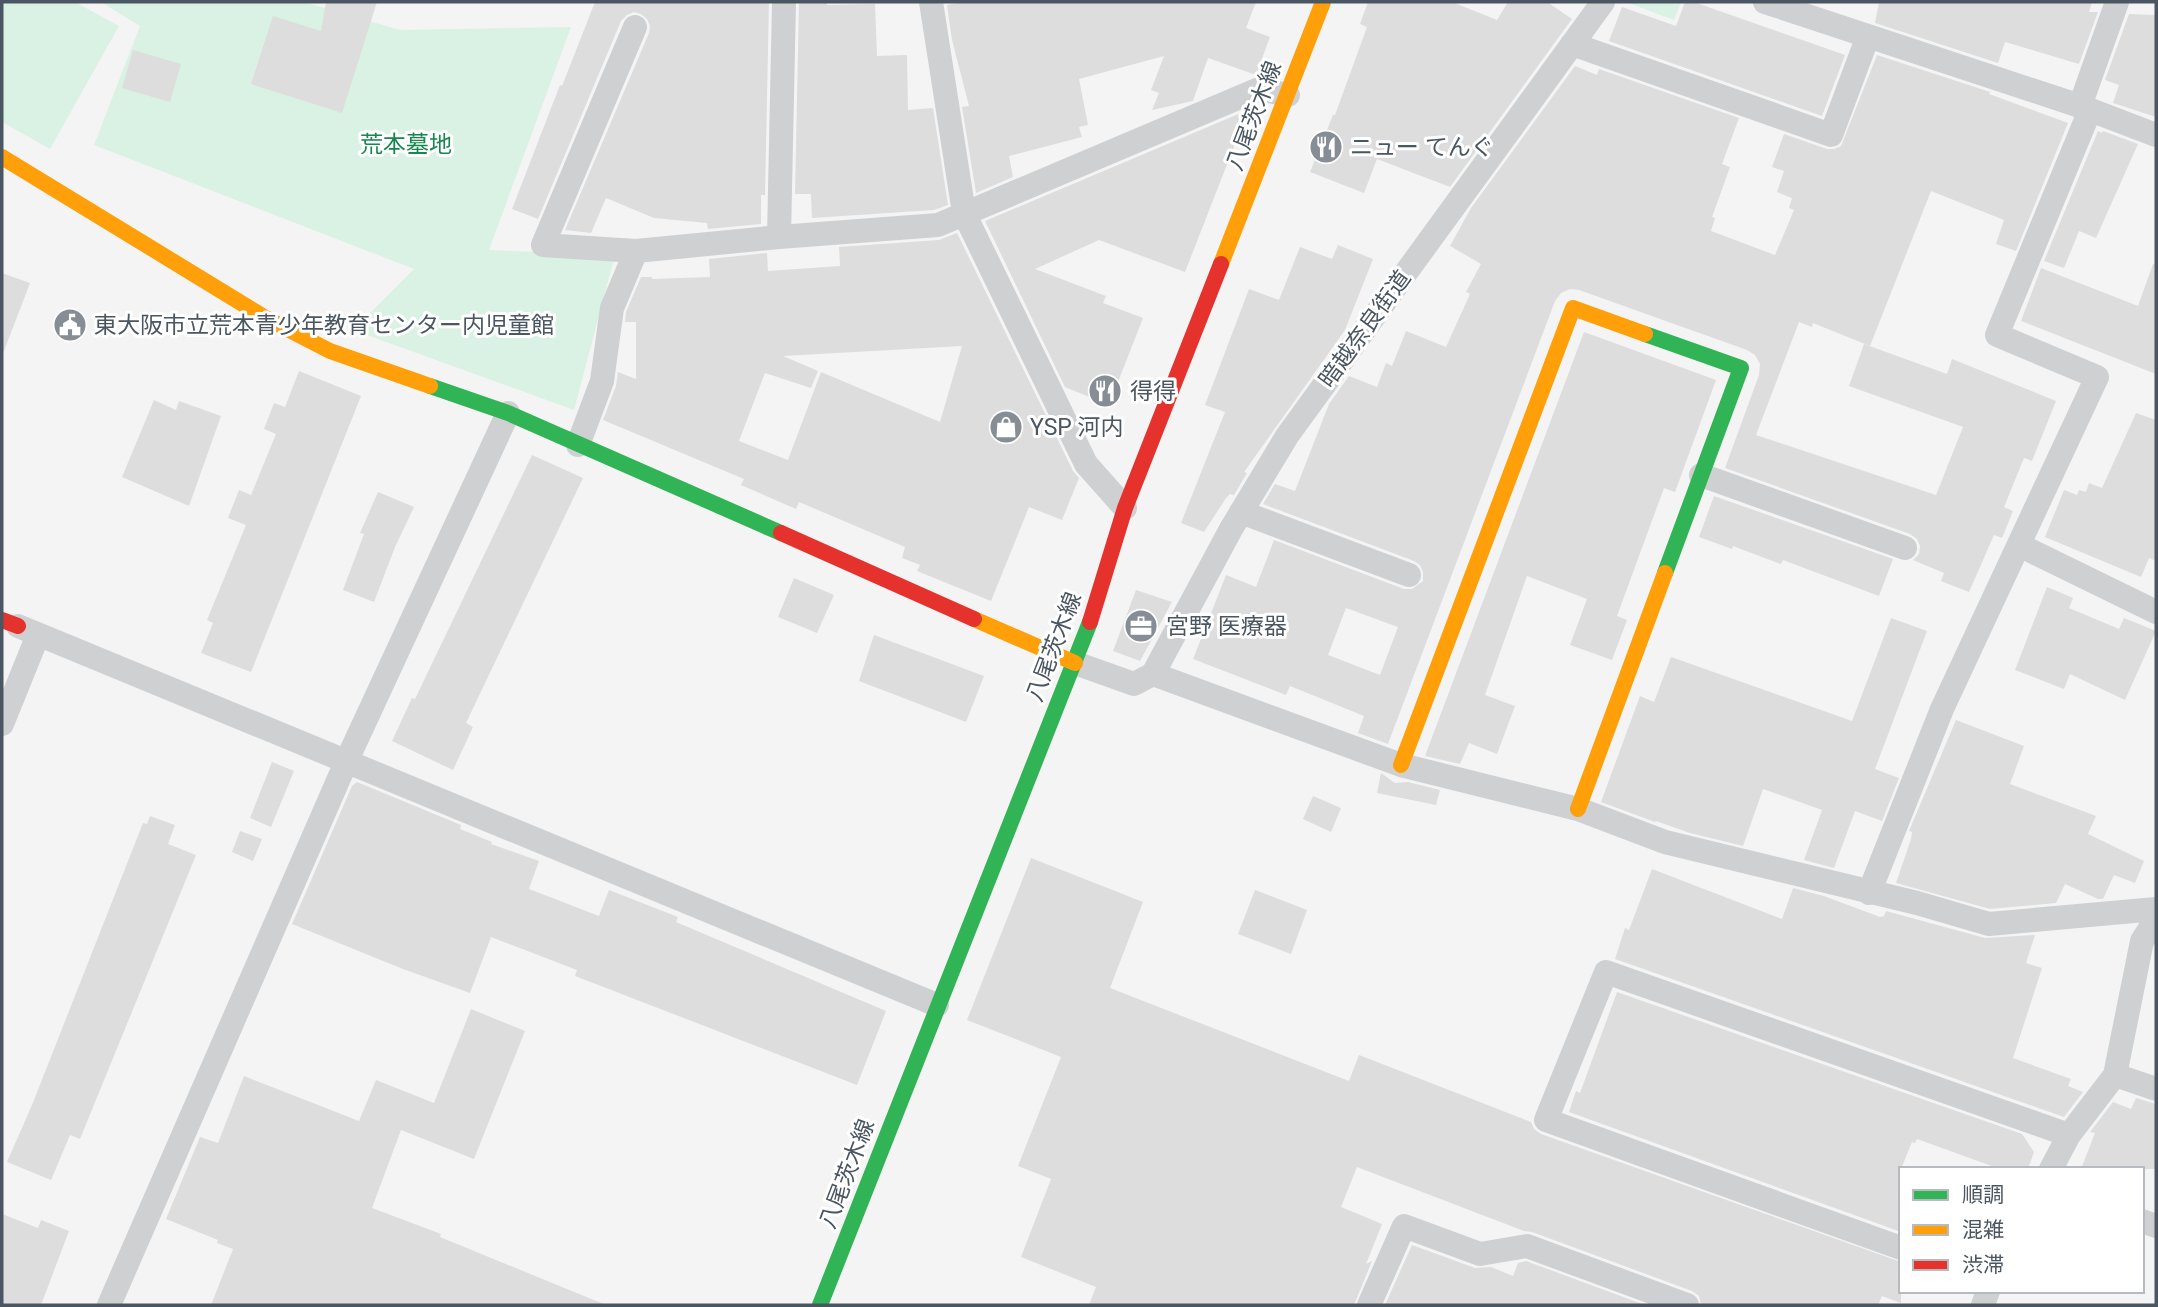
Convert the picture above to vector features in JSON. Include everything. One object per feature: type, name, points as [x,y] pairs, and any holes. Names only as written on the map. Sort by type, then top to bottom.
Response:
[{"type":"street","points":[[779,237],[784,2]]},
{"type":"street","points":[[931,2],[964,213],[1087,464],[1125,508]]},
{"type":"street","name":"八尾茨木線","points":[[820,1305],[1085,638],[1125,508],[1323,2]]},
{"type":"street","name":"暗越奈良街道","points":[[1153,674],[1241,512],[1287,436],[1603,2]]},
{"type":"street","points":[[1765,2],[2085,108],[2156,135]]},
{"type":"street","points":[[1869,893],[1942,709],[2097,377],[1997,335],[2085,108],[2117,2]]},
{"type":"street","points":[[635,27],[543,245],[636,251],[938,225],[1259,89],[1287,94]]},
{"type":"street","points":[[1572,44],[1831,135],[1868,36]]},
{"type":"street","points":[[2,157],[264,317],[330,351],[508,414],[1075,663],[1134,684],[1153,674],[1401,765],[1578,809],[1665,842],[1917,903],[1989,924],[2156,909]]},
{"type":"street","points":[[578,444],[601,381],[612,308],[636,251]]},
{"type":"street","points":[[1401,765],[1573,308],[1741,368],[1578,809]]},
{"type":"street","points":[[109,1305],[346,760],[508,414]]},
{"type":"street","points":[[1701,475],[1905,548]]},
{"type":"street","points":[[1241,512],[1409,575]]},
{"type":"street","points":[[2019,545],[2156,612]]},
{"type":"street","points":[[2,724],[19,627],[937,1005]]},
{"type":"street","points":[[2052,1167],[2069,1135],[2115,1076],[2142,941],[2156,919]]},
{"type":"street","points":[[1899,1247],[1546,1120],[1606,972],[2069,1135]]},
{"type":"street","points":[[2115,1076],[2156,1089]]},
{"type":"street","points":[[1370,1305],[1404,1226],[1480,1254],[1527,1246],[1687,1305]]},
{"type":"green space","points":[[3,2],[75,2],[119,26],[50,149],[2,122]]},
{"type":"green space","name":"荒本墓地","points":[[101,2],[304,2],[400,30],[571,27],[489,250],[615,255],[574,410],[353,330],[414,269],[94,145],[140,26]]},
{"type":"green space","points":[[1626,2],[1681,2],[1674,20]]},
{"type":"building","points":[[326,2],[377,2],[342,113],[251,84],[273,16],[321,31]]},
{"type":"building","points":[[595,2],[769,2],[765,195],[761,195],[761,224],[708,229],[707,223],[654,218],[606,198],[591,233],[565,230],[649,33],[647,19],[634,12],[621,21],[538,219],[512,209]]},
{"type":"building","points":[[799,2],[827,2],[827,5],[875,4],[877,56],[907,55],[908,110],[933,108],[948,205],[934,210],[812,218],[811,194],[795,194]]},
{"type":"building","points":[[965,2],[1256,2],[1246,28],[1270,37],[1256,75],[1208,58],[1193,101],[1152,110],[1159,93],[1151,90],[1164,56],[1079,79],[1088,125],[1079,127],[1082,137],[1009,156],[1013,177],[976,193],[962,107],[969,106],[952,40],[947,5]]},
{"type":"building","points":[[1368,2],[1452,2],[1497,20],[1508,2],[1547,2],[1572,19],[1450,187],[1377,159],[1364,193],[1310,172],[1335,115],[1367,27],[1360,24]]},
{"type":"building","points":[[1685,2],[1694,2],[1845,55],[1822,116],[1609,41],[1622,7],[1676,26]]},
{"type":"building","points":[[1879,2],[2092,2],[2089,12],[2098,12],[2079,64],[2005,42],[1998,63],[1875,23]]},
{"type":"building","points":[[2129,14],[2156,15],[2156,117],[2113,103],[2119,85],[2105,80]]},
{"type":"building","points":[[133,50],[181,64],[170,102],[122,88]]},
{"type":"building","points":[[1877,55],[1990,92],[1989,94],[2068,123],[2016,251],[1996,244],[2004,220],[1931,191],[1870,346],[1813,323],[1812,327],[1799,322],[1756,435],[1936,495],[1963,427],[1849,386],[1864,344],[1947,374],[1952,359],[2056,401],[2032,461],[2024,458],[2004,507],[2013,511],[2002,538],[1994,535],[1969,592],[1941,581],[1944,573],[1913,560],[1919,554],[1920,546],[1917,539],[1910,534],[1725,468],[1759,375],[1760,364],[1755,355],[1570,289],[1561,293],[1555,301],[1388,744],[1358,733],[1364,716],[1290,686],[1286,695],[1193,659],[1226,575],[1256,587],[1274,540],[1404,589],[1412,589],[1423,581],[1420,565],[1414,561],[1263,504],[1275,484],[1295,491],[1329,404],[1349,376],[1377,387],[1386,363],[1392,366],[1406,331],[1446,347],[1470,294],[1466,292],[1481,264],[1450,246],[1471,208],[1575,66],[1597,75],[1599,69],[1739,118],[1722,164],[1730,167],[1712,217],[1715,218],[1711,231],[1775,255],[1794,210],[1789,208],[1792,198],[1777,192],[1784,171],[1772,167],[1784,134],[1827,149],[1841,146]],"holes":[[[1346,608],[1398,627],[1380,675],[1328,655]]]},
{"type":"building","points":[[1248,110],[1245,118],[1250,120],[1240,146],[1235,144],[1185,272],[1099,240],[1035,269],[1106,296],[1103,303],[1143,318],[1109,405],[1065,387],[985,221]]},
{"type":"building","points":[[2098,131],[2138,144],[2096,238],[2079,231],[2064,268],[2044,261]]},
{"type":"building","points":[[957,233],[1073,471],[1079,478],[1062,520],[1029,507],[991,601],[917,571],[920,565],[902,558],[905,547],[799,502],[796,509],[741,485],[744,479],[603,420],[616,386],[618,372],[636,379],[636,322],[625,322],[626,312],[641,277],[710,277],[709,259],[767,253],[768,271],[840,266],[839,247],[939,240]],"holes":[[[962,346],[940,422],[821,372],[788,460],[739,441],[765,373],[811,388],[818,371],[783,356]]]},
{"type":"building","points":[[1338,245],[1373,259],[1345,330],[1244,472],[1247,473],[1234,495],[1230,494],[1226,498],[1204,532],[1181,523],[1225,412],[1205,405],[1249,289],[1279,300],[1300,247],[1332,259]]},
{"type":"building","points":[[2153,264],[2156,264],[2156,374],[2021,321],[2041,268],[2138,306]]},
{"type":"building","points":[[2,273],[30,283],[4,351],[2,351]]},
{"type":"building","points":[[1584,332],[1716,380],[1675,492],[1664,488],[1617,616],[1627,620],[1612,660],[1570,645],[1587,599],[1527,576],[1485,695],[1515,706],[1497,754],[1469,743],[1460,764],[1425,756]]},
{"type":"building","points":[[299,371],[361,396],[251,672],[201,653],[213,623],[207,620],[246,525],[228,518],[239,490],[251,495],[276,434],[264,429],[274,403],[285,407]]},
{"type":"building","points":[[154,400],[176,410],[179,401],[221,416],[189,506],[122,477]]},
{"type":"building","points":[[2136,413],[2156,420],[2156,561],[2149,558],[2141,577],[2045,537],[2064,490],[2077,495],[2079,490],[2086,492],[2089,483],[2102,488]]},
{"type":"building","points":[[532,455],[583,478],[466,723],[473,727],[453,770],[392,741],[412,698],[415,699]]},
{"type":"building","points":[[378,492],[414,507],[374,602],[343,590],[364,534],[360,533]]},
{"type":"building","points":[[1714,496],[1893,559],[1879,596],[1783,560],[1781,564],[1699,537]]},
{"type":"building","points":[[794,578],[834,595],[817,633],[778,617]]},
{"type":"building","points":[[2047,587],[2073,598],[2069,608],[2119,629],[2124,618],[2156,631],[2125,700],[2070,674],[2064,689],[2015,670]]},
{"type":"building","name":"宮野 医療器","points":[[1136,590],[1172,602],[1140,661],[1113,651]]},
{"type":"building","points":[[1891,618],[1927,631],[1875,769],[1899,778],[1882,821],[1855,811],[1834,868],[1804,860],[1822,810],[1763,789],[1743,846],[1690,833],[1601,802],[1640,696],[1654,702],[1671,657],[1852,721]]},
{"type":"building","points":[[874,635],[984,676],[966,722],[859,681]]},
{"type":"building","points":[[1956,720],[2024,746],[2010,784],[2096,816],[2088,834],[2144,861],[2135,883],[2114,875],[2103,899],[2065,884],[2056,903],[1990,909],[1896,883],[1911,839],[1912,832],[1909,831]]},
{"type":"building","points":[[272,762],[294,771],[271,827],[250,818]]},
{"type":"building","points":[[1381,773],[1395,783],[1408,782],[1440,790],[1436,805],[1377,793]]},
{"type":"building","points":[[357,782],[461,825],[460,829],[492,842],[491,844],[539,861],[529,889],[599,916],[609,890],[678,917],[676,922],[886,1011],[857,1085],[575,976],[577,970],[491,937],[470,993],[292,924],[352,786]]},
{"type":"building","points":[[1313,796],[1341,808],[1331,832],[1303,819]]},
{"type":"building","points":[[150,816],[175,825],[168,844],[196,855],[80,1139],[70,1135],[51,1180],[7,1162],[143,823],[147,824]]},
{"type":"building","points":[[240,831],[262,839],[253,861],[232,852]]},
{"type":"building","points":[[1031,858],[1143,902],[1110,988],[1349,1081],[1359,1055],[1531,1122],[1534,1129],[1541,1134],[1899,1261],[1901,1303],[1882,1296],[1878,1305],[1701,1305],[1699,1296],[1692,1291],[1357,1167],[1341,1207],[1382,1224],[1366,1264],[1372,1261],[1354,1305],[1089,1305],[1096,1287],[1021,1257],[1051,1179],[1018,1166],[1061,1057],[967,1020]]},
{"type":"building","points":[[1652,869],[1782,919],[1793,888],[1824,896],[1880,917],[1884,916],[1886,911],[1985,938],[2035,935],[2026,963],[2042,968],[2013,1058],[2071,1079],[2068,1086],[2083,1092],[2064,1117],[1615,959],[1625,928],[1629,930]]},
{"type":"building","points":[[1255,890],[1307,910],[1291,954],[1238,934]]},
{"type":"building","points":[[1617,992],[2022,1134],[2034,1152],[2029,1167],[1994,1167],[1917,1139],[1915,1143],[1912,1142],[1902,1167],[1899,1167],[1899,1231],[1569,1112],[1576,1091],[1580,1093]]},
{"type":"building","points":[[471,1009],[525,1031],[474,1159],[401,1130],[372,1208],[441,1234],[440,1237],[606,1305],[211,1305],[233,1249],[166,1219],[200,1137],[218,1143],[244,1076],[359,1121],[376,1080],[434,1103]]},
{"type":"building","points":[[2136,1098],[2156,1104],[2156,1169],[2082,1167],[2095,1133],[2090,1132],[2113,1102],[2131,1109]]},
{"type":"building","points":[[2,1214],[38,1228],[41,1220],[69,1231],[41,1305],[2,1305]]},
{"type":"building","points":[[1412,1245],[1475,1268],[1491,1267],[1513,1276],[1518,1263],[1526,1261],[1645,1305],[1385,1305]]},
{"type":"traffic: fast","points":[[1645,334],[1741,368],[1665,573]]},
{"type":"traffic: fast","points":[[430,386],[508,413],[781,533]]},
{"type":"traffic: fast","points":[[820,1305],[1090,622]]},
{"type":"traffic: slow","points":[[1221,264],[1323,2]]},
{"type":"traffic: slow","points":[[2,157],[264,317],[330,351],[430,386]]},
{"type":"traffic: slow","points":[[1401,765],[1573,308],[1645,334]]},
{"type":"traffic: slow","points":[[1578,809],[1665,573]]},
{"type":"traffic: slow","points":[[974,619],[1075,663]]},
{"type":"traffic: jam","points":[[1090,622],[1125,508],[1221,264]]},
{"type":"traffic: jam","points":[[781,533],[974,619]]},
{"type":"traffic: jam","points":[[2,620],[18,626]]},
{"type":"place","name":"ニュー てんぐ","points":[[1326,147]]},
{"type":"place","name":"東大阪市立荒本青少年教育センター内児童館","points":[[70,325]]},
{"type":"place","name":"得得","points":[[1105,391]]},
{"type":"place","name":"YSP 河内","points":[[1006,427]]},
{"type":"place","name":"宮野 医療器","points":[[1141,626]]}]
